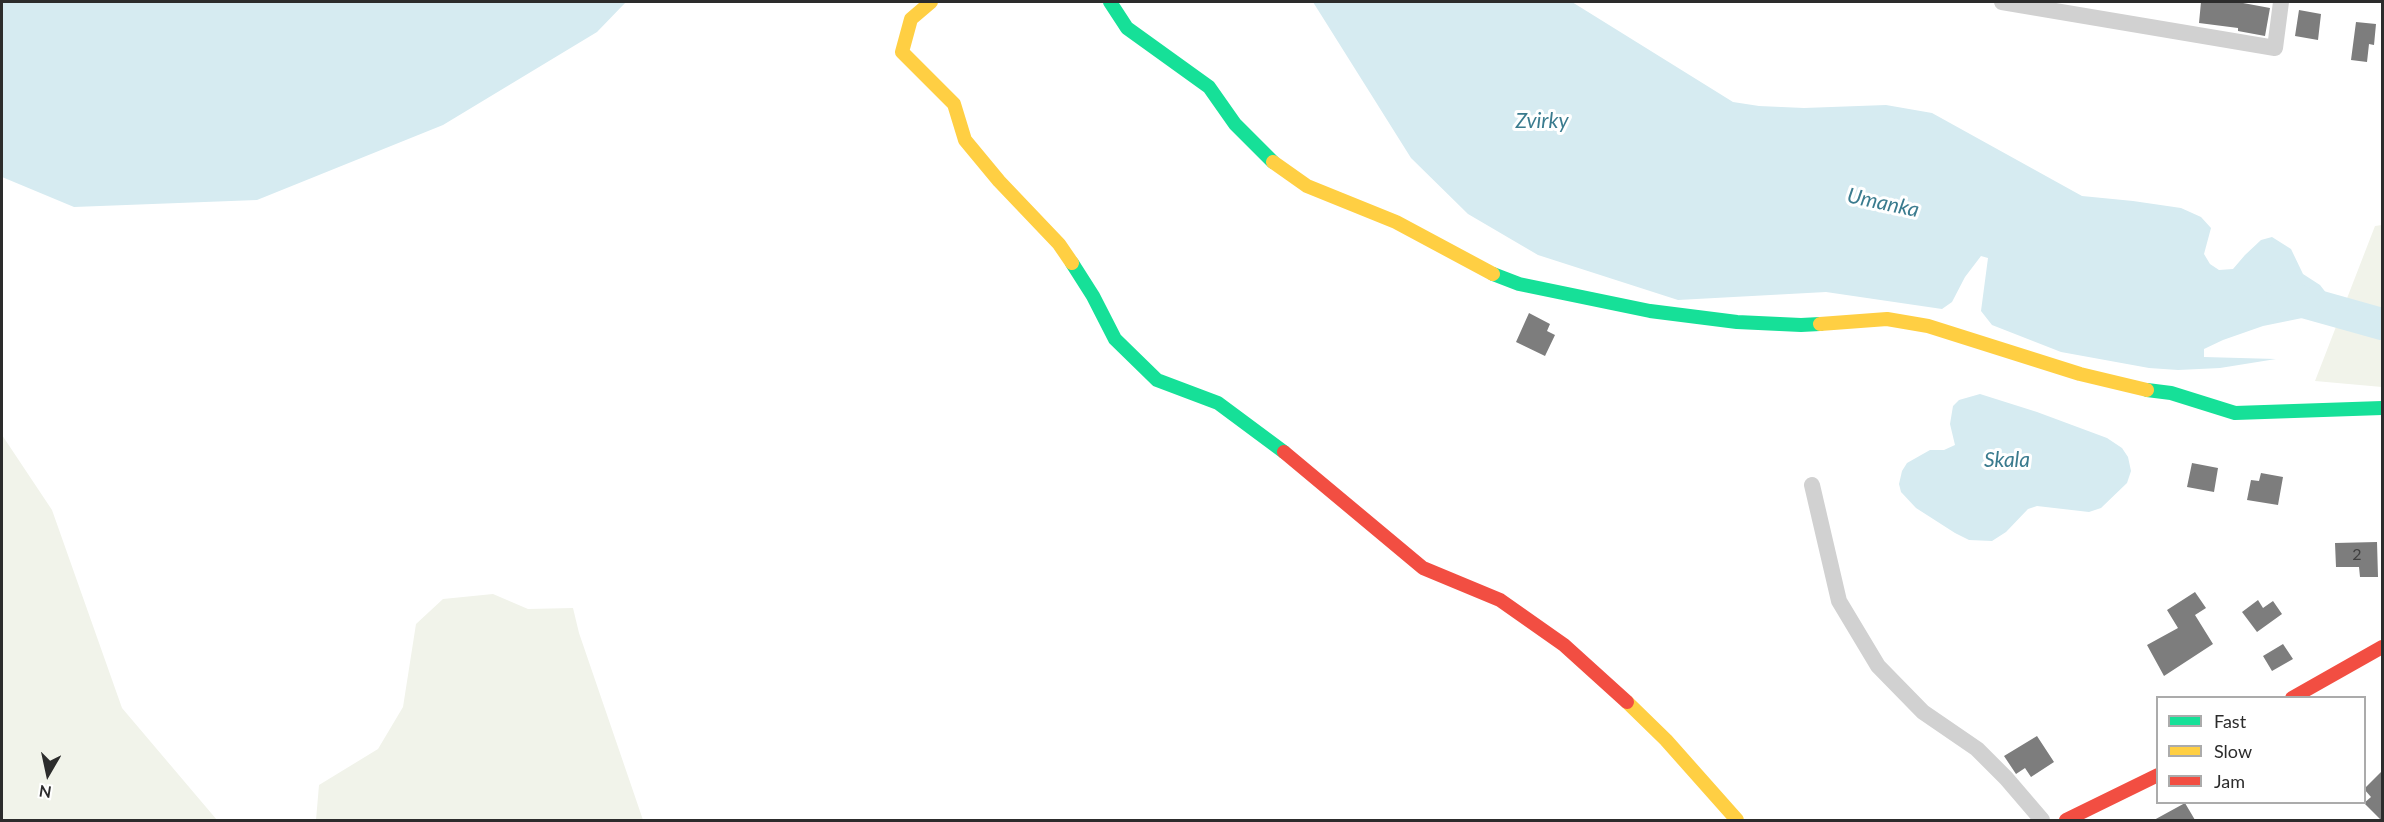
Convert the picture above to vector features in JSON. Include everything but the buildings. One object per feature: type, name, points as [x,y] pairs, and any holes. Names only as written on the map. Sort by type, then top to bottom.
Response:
[{"type":"street","points":[[931,2],[911,19],[902,52],[954,104],[965,140],[999,181],[1059,244],[1093,296],[1115,339],[1157,380],[1218,403],[1271,442],[1423,568],[1500,600],[1564,645],[1596,672],[1666,740],[1737,820]]},
{"type":"street","points":[[1110,2],[1127,28],[1209,87],[1236,124],[1275,164],[1307,186],[1396,222],[1487,272],[1519,284],[1650,311],[1737,322],[1801,325],[1887,319],[1928,326],[2114,383],[2136,389],[2171,393],[2235,412],[2382,408]]},
{"type":"street","points":[[2002,2],[2276,48],[2281,2]]},
{"type":"street","points":[[1812,486],[1839,601],[1878,666],[1923,712],[1977,749],[2006,778],[2042,820]]},
{"type":"street","points":[[2296,696],[2382,647]]},
{"type":"street","points":[[2066,820],[2156,775]]},
{"type":"shaded area","points":[[2382,225],[2382,387],[2315,381],[2375,226]]},
{"type":"shaded area","points":[[2,435],[52,510],[122,708],[217,820],[2,820]]},
{"type":"shaded area","points":[[493,594],[528,609],[573,608],[579,633],[643,820],[316,820],[319,785],[378,749],[403,707],[416,624],[443,599]]},
{"type":"water","points":[[2,2],[626,2],[597,32],[443,125],[257,200],[74,207],[2,177]]},
{"type":"water","name":"Zvirky","points":[[1313,2],[1572,2],[1733,102],[1804,108],[1886,105],[1932,113],[2082,196],[2181,208],[2201,217],[2211,228],[2204,254],[2210,264],[2219,270],[2233,269],[2261,240],[2272,237],[2291,249],[2303,274],[2320,285],[2327,294],[2322,314],[2263,326],[2204,349],[2204,357],[2276,359],[2220,368],[2178,370],[2149,368],[2061,352],[1992,325],[1981,311],[1988,258],[1981,256],[1965,277],[1952,302],[1942,309],[1826,292],[1678,300],[1538,255],[1468,214],[1411,158]]},
{"type":"water","name":"Skala","points":[[1980,394],[2107,438],[2122,448],[2128,457],[2131,471],[2127,483],[2101,508],[2089,512],[2037,506],[2028,509],[2006,532],[1992,541],[1969,540],[1955,533],[1916,508],[1901,492],[1899,484],[1902,471],[1907,463],[1930,450],[1944,450],[1955,445],[1950,424],[1953,406],[1959,400]]},
{"type":"waterway","name":"Umanka","points":[[2282,296],[2382,324]]},
{"type":"traffic: fast","points":[[1110,2],[1127,28],[1209,87],[1235,124],[1273,162]]},
{"type":"traffic: fast","points":[[1072,263],[1093,296],[1115,339],[1157,380],[1218,403],[1284,452]]},
{"type":"traffic: fast","points":[[1493,274],[1519,284],[1650,311],[1737,322],[1820,324]]},
{"type":"traffic: fast","points":[[2147,390],[2171,393],[2235,413],[2382,408]]},
{"type":"traffic: slow","points":[[931,2],[911,19],[902,52],[954,104],[965,140],[999,181],[1059,244],[1072,263]]},
{"type":"traffic: slow","points":[[1273,162],[1307,186],[1396,222],[1493,274]]},
{"type":"traffic: slow","points":[[1820,324],[1887,319],[1928,326],[2080,374],[2147,390]]},
{"type":"traffic: slow","points":[[1627,702],[1666,740],[1737,820]]},
{"type":"traffic: jam","points":[[1284,452],[1423,568],[1500,600],[1564,645],[1627,702]]},
{"type":"traffic: jam","points":[[2296,696],[2382,647]]},
{"type":"traffic: jam","points":[[2066,820],[2156,776]]}]
